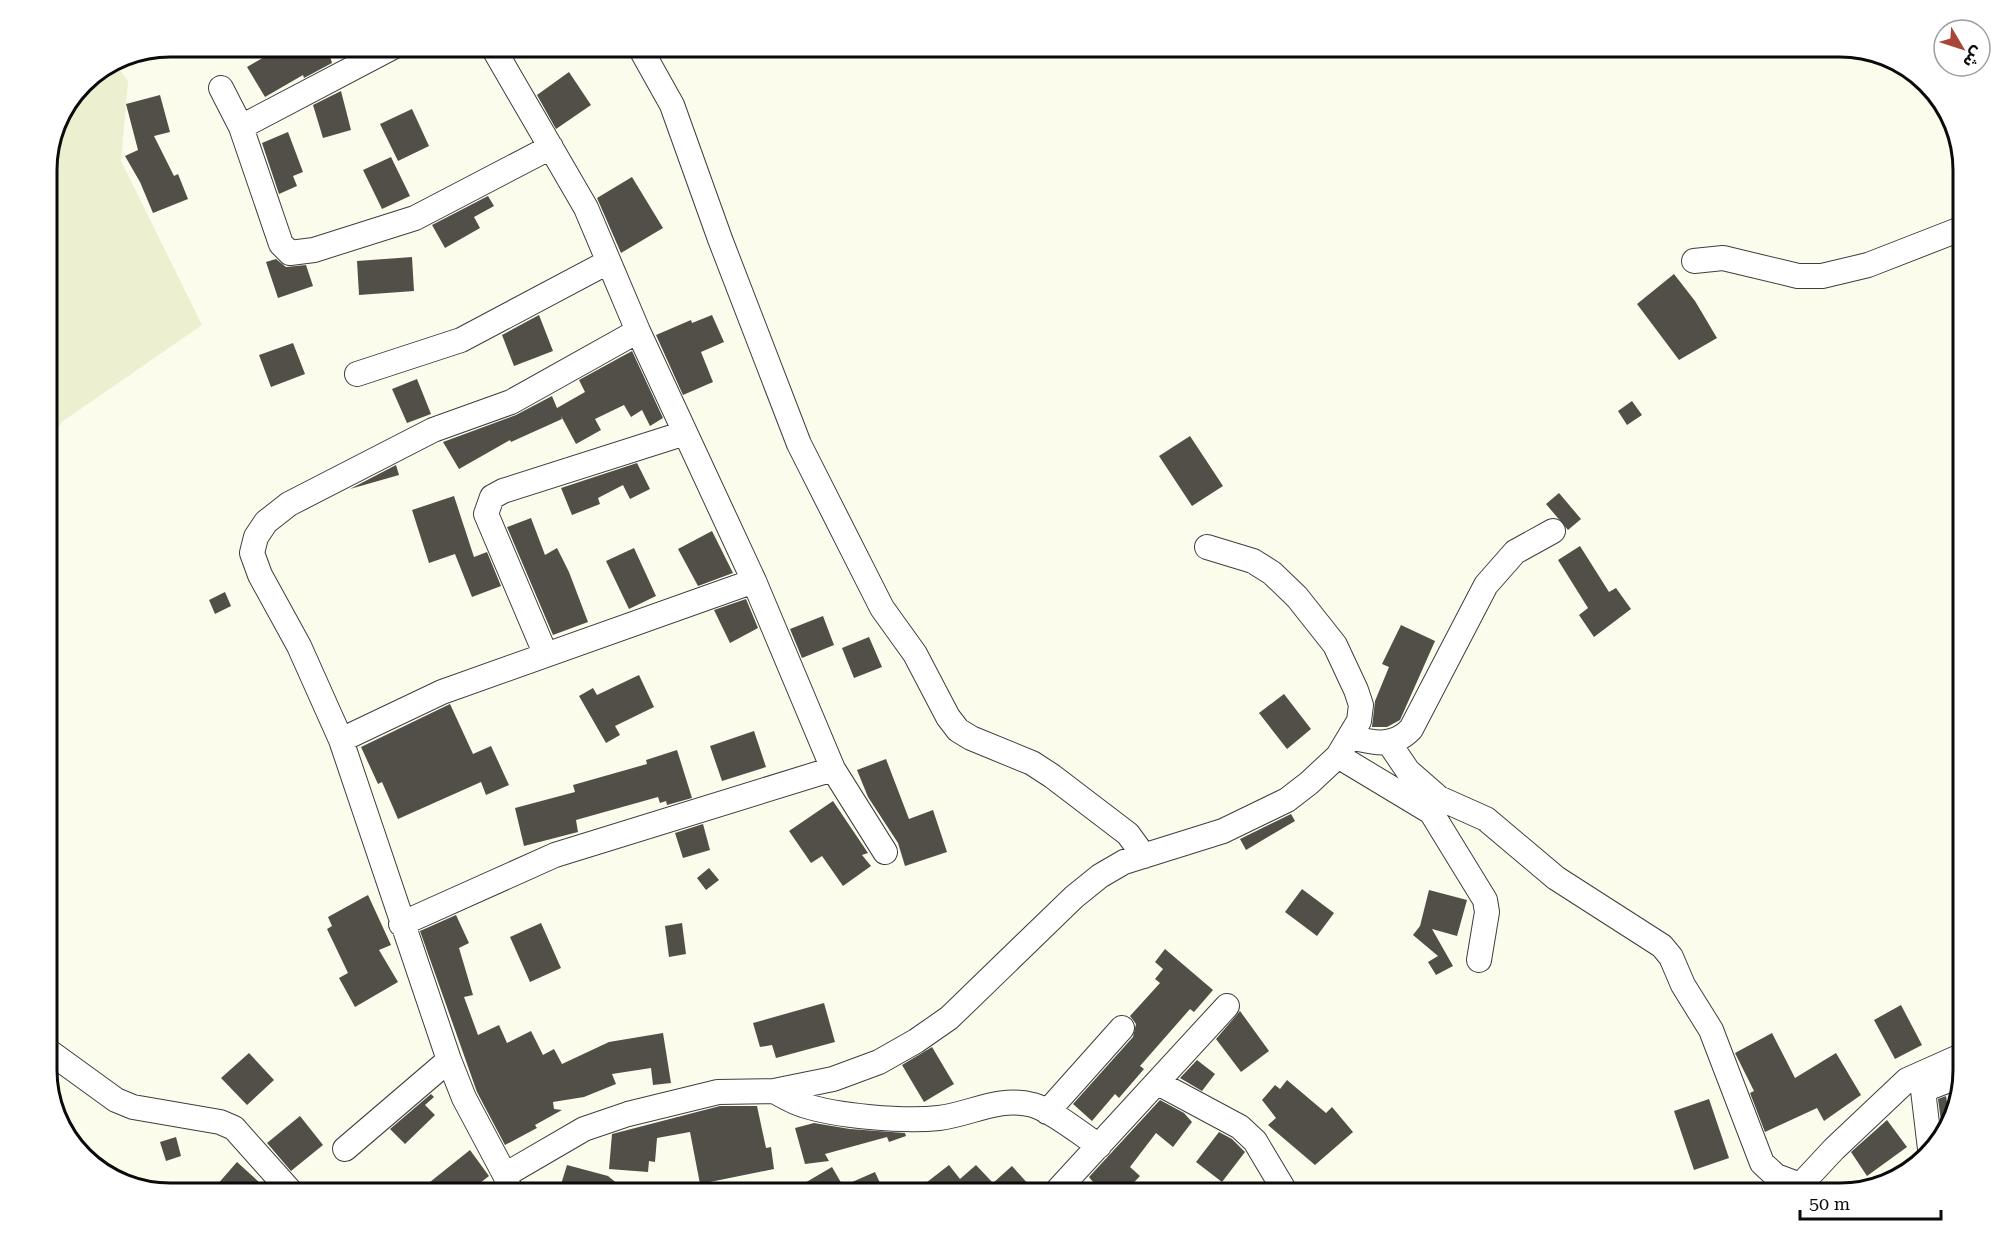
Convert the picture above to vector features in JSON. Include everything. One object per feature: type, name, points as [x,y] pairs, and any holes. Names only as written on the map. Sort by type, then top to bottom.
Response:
[{"type":"street","points":[[241,127],[374,57]]},
{"type":"street","points":[[498,57],[586,208],[638,331],[754,580],[833,769],[885,852]]},
{"type":"street","points":[[645,57],[672,105],[720,239],[799,444],[882,608],[915,654],[948,717],[958,730],[971,738],[1032,763],[1052,776],[1128,834],[1144,856]]},
{"type":"street","points":[[221,88],[241,127],[281,244],[290,254],[314,250],[415,218],[551,147]]},
{"type":"street","points":[[1694,261],[1723,258],[1798,276],[1822,276],[1868,265],[1953,232]]},
{"type":"street","points":[[357,374],[461,340],[608,262]]},
{"type":"street","points":[[505,1183],[464,1098],[449,1060],[401,924],[341,740],[299,646],[260,575],[252,553],[256,537],[266,522],[289,504],[434,430],[511,402],[638,331]]},
{"type":"street","points":[[545,654],[486,514],[492,497],[503,491],[685,433]]},
{"type":"street","points":[[1344,746],[1389,743],[1404,736],[1411,729],[1486,585],[1515,552],[1553,531]]},
{"type":"street","points":[[514,1183],[584,1129],[628,1114],[718,1092],[774,1091],[832,1079],[879,1062],[916,1041],[949,1017],[1091,883],[1124,862],[1223,831],[1287,800],[1344,746],[1359,721],[1360,705],[1335,645],[1324,629],[1272,573],[1253,561],[1207,547]]},
{"type":"street","points":[[341,740],[442,692],[754,580]]},
{"type":"street","points":[[1389,743],[1408,771],[1439,798],[1486,819],[1556,878],[1662,946],[1671,957],[1683,985],[1711,1030],[1762,1163],[1787,1183]]},
{"type":"street","points":[[1344,746],[1431,812],[1441,825],[1485,900],[1487,912],[1479,960]]},
{"type":"street","points":[[401,924],[555,855],[833,769]]},
{"type":"street","points":[[1065,1183],[1227,1006]]},
{"type":"street","points":[[1047,1112],[1122,1028]]},
{"type":"street","points":[[57,1057],[116,1100],[133,1107],[219,1122],[234,1128],[279,1183]]},
{"type":"street","points":[[345,1149],[449,1060]]},
{"type":"street","points":[[1803,1183],[1880,1104],[1907,1080],[1953,1060]]},
{"type":"street","points":[[1929,1140],[1923,1090],[1952,1079]]},
{"type":"street","points":[[1158,1083],[1240,1127],[1255,1141],[1280,1183]]},
{"type":"street","points":[[774,1091],[812,1108],[876,1117],[941,1118],[1000,1102],[1036,1106],[1099,1146]]},
{"type":"green space","points":[[119,69],[128,81],[121,161],[202,325],[63,421],[57,430],[58,155],[66,127],[80,101],[101,80]]},
{"type":"building","points":[[264,57],[330,57],[332,63],[304,78],[303,75],[265,97],[247,67]]},
{"type":"building","points":[[569,72],[591,105],[556,129],[537,95]]},
{"type":"building","points":[[341,91],[351,130],[323,138],[313,105]]},
{"type":"building","points":[[160,95],[170,132],[154,136],[174,176],[178,174],[188,199],[153,213],[140,182],[125,156],[138,150],[126,104]]},
{"type":"building","points":[[412,109],[429,146],[398,161],[380,124]]},
{"type":"building","points":[[288,132],[303,172],[293,176],[297,186],[279,194],[262,143]]},
{"type":"building","points":[[391,157],[410,196],[382,209],[363,170]]},
{"type":"building","points":[[632,177],[663,228],[621,253],[597,198]]},
{"type":"building","points":[[488,196],[494,206],[474,217],[480,228],[445,248],[432,225]]},
{"type":"building","points":[[412,257],[414,291],[359,295],[357,261]]},
{"type":"building","points":[[276,259],[286,267],[306,265],[313,286],[278,298],[266,262]]},
{"type":"building","points":[[1674,274],[1695,301],[1717,338],[1679,360],[1637,304]]},
{"type":"building","points":[[539,315],[553,351],[514,366],[502,335]]},
{"type":"building","points":[[712,315],[724,342],[701,352],[713,382],[683,395],[656,335],[691,320],[692,323]]},
{"type":"building","points":[[293,343],[305,374],[271,387],[259,355]]},
{"type":"building","points":[[632,351],[663,418],[650,426],[642,410],[631,417],[624,405],[595,419],[601,430],[576,444],[561,416],[562,419],[511,442],[510,440],[459,469],[443,442],[516,415],[552,396],[557,408],[585,392],[579,380]]},
{"type":"building","points":[[417,379],[431,414],[407,423],[392,389]]},
{"type":"building","points":[[1632,401],[1642,415],[1627,425],[1618,411]]},
{"type":"building","points":[[1190,436],[1223,486],[1192,506],[1159,456]]},
{"type":"building","points":[[637,463],[650,489],[630,499],[623,485],[598,498],[600,504],[572,515],[561,488]]},
{"type":"building","points":[[396,465],[399,475],[350,489]]},
{"type":"building","points":[[1559,493],[1581,519],[1568,530],[1546,504]]},
{"type":"building","points":[[454,496],[474,557],[487,552],[501,586],[472,597],[455,554],[429,563],[412,510]]},
{"type":"building","points":[[531,518],[545,555],[557,548],[588,622],[553,635],[507,527]]},
{"type":"building","points":[[712,531],[733,573],[698,586],[678,549]]},
{"type":"building","points":[[1580,546],[1609,592],[1616,588],[1631,609],[1594,637],[1579,615],[1588,608],[1558,560]]},
{"type":"building","points":[[634,548],[656,596],[629,609],[606,561]]},
{"type":"building","points":[[225,592],[231,606],[215,614],[209,600]]},
{"type":"building","points":[[746,599],[758,628],[730,643],[714,610]]},
{"type":"building","points":[[823,616],[834,645],[802,658],[790,629]]},
{"type":"building","points":[[1401,625],[1435,641],[1400,720],[1387,727],[1372,727],[1375,701],[1389,667],[1382,664]]},
{"type":"building","points":[[869,637],[882,667],[854,678],[842,648]]},
{"type":"building","points":[[639,675],[654,707],[615,726],[620,735],[606,743],[579,696],[593,688],[597,695]]},
{"type":"building","points":[[1284,694],[1311,729],[1287,749],[1259,713]]},
{"type":"building","points":[[450,704],[473,754],[491,746],[509,785],[486,795],[481,782],[398,819],[382,782],[378,784],[361,747]]},
{"type":"building","points":[[754,731],[766,767],[722,781],[710,746]]},
{"type":"building","points":[[677,750],[692,798],[667,805],[666,801],[660,803],[658,797],[576,820],[578,832],[524,846],[515,808],[575,792],[573,785],[647,764],[646,760]]},
{"type":"building","points":[[886,759],[909,819],[933,810],[947,852],[905,866],[898,843],[868,797],[857,770]]},
{"type":"building","points":[[833,801],[868,853],[862,855],[871,866],[843,886],[822,856],[811,863],[789,831]]},
{"type":"building","points":[[1291,814],[1295,821],[1246,850],[1240,839]]},
{"type":"building","points":[[703,824],[710,850],[683,858],[675,833]]},
{"type":"building","points":[[709,868],[719,880],[706,890],[697,878]]},
{"type":"building","points":[[1302,889],[1334,913],[1317,936],[1285,912]]},
{"type":"building","points":[[1429,890],[1467,900],[1457,936],[1432,929],[1453,966],[1436,975],[1428,962],[1438,956],[1413,935],[1420,926]]},
{"type":"building","points":[[368,895],[391,945],[379,950],[398,982],[355,1007],[339,978],[348,973],[327,929],[332,926],[328,917]]},
{"type":"building","points":[[456,915],[469,943],[459,948],[473,995],[464,997],[478,1035],[499,1025],[507,1043],[531,1031],[543,1055],[554,1049],[562,1064],[609,1042],[663,1033],[671,1083],[653,1085],[651,1068],[612,1074],[616,1084],[584,1097],[553,1102],[554,1109],[562,1110],[535,1125],[537,1128],[505,1145],[477,1092],[420,931]]},
{"type":"building","points":[[541,923],[561,968],[530,982],[510,937]]},
{"type":"building","points":[[682,923],[686,954],[669,957],[665,926]]},
{"type":"building","points":[[1165,949],[1213,990],[1194,1012],[1190,1009],[1140,1066],[1144,1069],[1119,1098],[1115,1094],[1092,1121],[1073,1104],[1133,1037],[1136,1024],[1130,1016],[1160,983],[1155,979],[1163,969],[1155,962]]},
{"type":"building","points":[[824,1003],[835,1042],[776,1058],[772,1045],[760,1047],[753,1023]]},
{"type":"building","points":[[1901,1005],[1922,1045],[1895,1059],[1874,1020]]},
{"type":"building","points":[[1240,1011],[1269,1051],[1241,1072],[1216,1039]]},
{"type":"building","points":[[1772,1033],[1795,1078],[1836,1053],[1861,1095],[1824,1121],[1817,1108],[1765,1132],[1750,1093],[1754,1091],[1735,1053]]},
{"type":"building","points":[[932,1047],[954,1084],[924,1102],[902,1065]]},
{"type":"building","points":[[249,1053],[274,1080],[247,1105],[221,1078]]},
{"type":"building","points":[[1197,1060],[1215,1074],[1202,1091],[1180,1078]]},
{"type":"building","points":[[1287,1080],[1326,1113],[1332,1107],[1353,1132],[1315,1165],[1268,1125],[1276,1118],[1262,1100],[1275,1085],[1280,1089]]},
{"type":"building","points":[[431,1094],[434,1097],[425,1105],[435,1115],[405,1144],[390,1129]]},
{"type":"building","points":[[1946,1096],[1947,1104],[1941,1120],[1938,1099]]},
{"type":"building","points":[[1709,1099],[1729,1158],[1694,1170],[1674,1111]]},
{"type":"building","points":[[1160,1100],[1184,1113],[1192,1122],[1173,1147],[1156,1133],[1130,1167],[1140,1176],[1133,1183],[1091,1183],[1093,1182],[1089,1177]]},
{"type":"building","points":[[720,1106],[757,1106],[766,1148],[771,1147],[774,1169],[700,1183],[690,1132],[657,1138],[655,1162],[649,1161],[648,1172],[609,1169],[612,1134]]},
{"type":"building","points":[[300,1116],[323,1145],[291,1171],[267,1143]]},
{"type":"building","points":[[1887,1120],[1907,1147],[1867,1176],[1851,1152]]},
{"type":"building","points":[[814,1123],[850,1129],[905,1133],[906,1136],[889,1142],[887,1137],[825,1154],[829,1161],[805,1164],[795,1128]]},
{"type":"building","points":[[1219,1132],[1232,1139],[1245,1152],[1222,1182],[1196,1162]]},
{"type":"building","points":[[176,1137],[181,1156],[166,1161],[160,1142]]},
{"type":"building","points":[[470,1150],[489,1176],[480,1183],[429,1183]]},
{"type":"building","points":[[237,1162],[260,1183],[219,1183]]},
{"type":"building","points":[[567,1165],[608,1176],[617,1183],[561,1183]]},
{"type":"building","points":[[949,1165],[960,1179],[976,1165],[993,1183],[926,1183]]},
{"type":"building","points":[[1012,1166],[1027,1183],[993,1183]]},
{"type":"building","points":[[832,1167],[841,1183],[805,1183]]},
{"type":"building","points":[[875,1172],[880,1183],[850,1183]]}]
